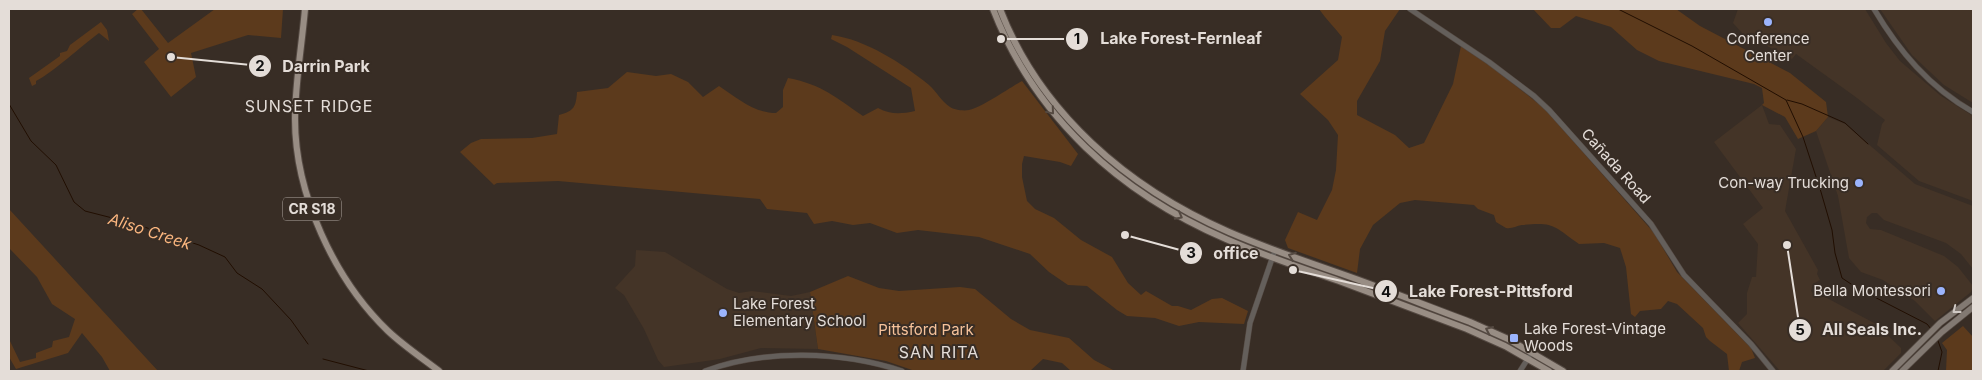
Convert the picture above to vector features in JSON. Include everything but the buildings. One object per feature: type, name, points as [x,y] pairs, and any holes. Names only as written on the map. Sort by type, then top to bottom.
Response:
[{"type":"main road","name":"CR S18","points":[[305,9],[295,117],[296,139],[306,194],[328,247],[343,274],[364,304],[388,330],[439,371]]},
{"type":"main road","points":[[993,9],[1015,58],[1044,103],[1072,134],[1117,176],[1137,191],[1176,215],[1227,240],[1467,329],[1498,343],[1549,371]]},
{"type":"main road","points":[[1000,9],[1018,52],[1062,113],[1102,153],[1141,185],[1179,208],[1230,233],[1470,322],[1502,336],[1563,371]]},
{"type":"main road","points":[[1892,371],[1940,323],[1973,298]]},
{"type":"main road","points":[[1902,371],[1945,330],[1973,308]]},
{"type":"street","name":"Cañada Road","points":[[1410,9],[1489,62],[1534,96],[1549,110],[1651,224],[1684,275],[1751,344],[1773,371]]},
{"type":"street","points":[[1874,9],[1891,37],[1916,67],[1946,94],[1973,112]]},
{"type":"street","points":[[1243,371],[1250,323],[1275,250]]},
{"type":"street","points":[[1520,371],[1532,352]]},
{"type":"street","points":[[705,371],[750,358],[795,356],[854,360],[902,371]]},
{"type":"shaded area","points":[[1738,9],[1865,9],[1886,43],[1900,61],[1941,96],[1973,116],[1973,201],[1919,181],[1877,145],[1882,124],[1885,120],[1796,54],[1792,59],[1742,33],[1733,23]]},
{"type":"shaded area","points":[[1880,9],[1973,9],[1973,103],[1944,85],[1912,55]]},
{"type":"shaded area","points":[[1762,105],[1769,124],[1780,125],[1796,149],[1785,211],[1818,270],[1817,274],[1820,280],[1813,284],[1811,291],[1816,296],[1825,297],[1876,324],[1901,348],[1901,353],[1883,371],[1780,371],[1738,323],[1747,314],[1747,293],[1752,277],[1756,277],[1758,244],[1743,224],[1763,208],[1714,142]]},
{"type":"shaded area","points":[[1828,117],[1845,124],[1915,184],[1973,206],[1973,269],[1961,254],[1946,243],[1884,220],[1877,213],[1872,213],[1867,217],[1866,223],[1870,229],[1881,230],[1944,256],[1958,267],[1973,286],[1971,292],[1935,321],[1915,301],[1883,280],[1861,272],[1849,258],[1838,196],[1816,131]]},
{"type":"shaded area","name":"Lake Forest Elementary School","points":[[636,250],[665,252],[727,289],[739,293],[752,291],[791,296],[810,292],[818,349],[761,348],[720,359],[664,367],[658,360],[644,329],[624,295],[615,288],[635,266]]},
{"type":"green space","points":[[141,9],[168,43],[215,9],[283,9],[281,38],[248,35],[191,53],[196,77],[171,97],[144,62],[159,49],[132,14]]},
{"type":"green space","points":[[1319,9],[1400,9],[1385,31],[1380,61],[1357,101],[1357,115],[1395,135],[1409,148],[1424,143],[1453,84],[1461,46],[1492,67],[1545,109],[1654,233],[1677,272],[1751,348],[1755,358],[1742,362],[1739,371],[1729,371],[1727,354],[1706,337],[1703,328],[1677,304],[1668,301],[1661,309],[1640,311],[1635,317],[1631,314],[1626,267],[1620,248],[1604,243],[1579,244],[1558,229],[1548,225],[1522,225],[1506,228],[1496,222],[1494,215],[1478,209],[1474,205],[1415,200],[1400,203],[1373,225],[1360,249],[1357,273],[1288,248],[1285,240],[1298,212],[1317,220],[1332,190],[1336,170],[1338,135],[1328,120],[1300,94],[1338,60],[1342,37]]},
{"type":"green space","points":[[1533,9],[1676,9],[1700,26],[1790,73],[1826,102],[1828,117],[1816,131],[1798,139],[1785,117],[1762,105],[1764,103],[1762,88],[1754,84],[1659,61],[1637,50],[1611,27],[1576,16],[1560,28],[1551,28]]},
{"type":"green space","points":[[101,22],[107,30],[109,41],[99,33],[32,86],[29,78],[60,56],[60,53],[67,51],[70,45]]},
{"type":"green space","points":[[832,35],[871,47],[895,61],[929,85],[947,105],[956,110],[974,109],[1022,81],[1078,154],[1071,166],[1060,162],[1024,156],[1022,177],[1027,201],[1035,209],[1054,218],[1081,240],[1112,257],[1128,283],[1141,295],[1146,291],[1172,306],[1191,310],[1212,299],[1222,298],[1248,311],[1244,324],[1199,322],[1179,326],[1155,318],[1127,316],[1087,286],[1068,285],[1049,272],[1030,254],[979,237],[918,230],[897,233],[870,223],[853,225],[832,221],[814,224],[807,213],[767,209],[760,199],[558,181],[497,183],[494,185],[460,152],[471,143],[481,139],[532,138],[557,134],[559,115],[573,108],[577,92],[608,88],[627,72],[656,76],[671,74],[688,82],[703,97],[719,86],[753,108],[768,112],[776,113],[783,107],[783,90],[788,78],[820,88],[863,116],[878,108],[896,113],[915,111],[911,88],[847,47],[831,39]]},
{"type":"green space","points":[[9,209],[158,371],[110,371],[102,357],[82,333],[68,353],[16,369],[9,357],[9,339],[20,362],[36,358],[36,353],[52,347],[53,341],[69,337],[75,319],[52,304],[37,277],[9,248]]},
{"type":"green space","name":"Pittsford Park","points":[[848,276],[879,288],[899,291],[960,287],[975,289],[1011,319],[1030,330],[1069,338],[1094,360],[1115,371],[1071,371],[1062,363],[1043,359],[1030,371],[915,371],[886,361],[818,349],[810,292]]},
{"type":"green space","points":[[1963,326],[1973,337],[1973,371],[1946,371],[1947,350],[1942,343]]},
{"type":"waterway","points":[[1618,9],[1692,46],[1786,100],[1803,137],[1821,192],[1832,230],[1835,253],[1842,278],[1857,288],[1927,324],[1931,329]]},
{"type":"waterway","points":[[1787,100],[1802,104],[1845,123],[1868,144]]},
{"type":"waterway","name":"Aliso Creek","points":[[9,104],[31,141],[56,165],[74,202],[85,211],[132,223],[199,245],[225,257],[237,273],[262,289],[291,320],[308,344]]},
{"type":"waterway","points":[[1937,338],[1942,352],[1938,371]]},
{"type":"waterway","name":"Aliso Creek","points":[[323,359],[369,371]]},
{"type":"place","name":"Conference Center","points":[[1768,22]]},
{"type":"place","name":"Lake Forest-Fernleaf","points":[[1001,39]]},
{"type":"place","name":"Darrin Park","points":[[171,57]]},
{"type":"place","name":"Con-way Trucking","points":[[1859,183]]},
{"type":"place","name":"office","points":[[1125,235]]},
{"type":"place","name":"All Seals Inc.","points":[[1787,245]]},
{"type":"place","name":"Lake Forest-Pittsford","points":[[1293,270]]},
{"type":"place","name":"Bella Montessori","points":[[1941,291]]},
{"type":"place","name":"Lake Forest Elementary School","points":[[723,313]]},
{"type":"place","name":"Lake Forest-Vintage Woods","points":[[1514,338]]},
{"type":"district","name":"SUNSET RIDGE","points":[[309,106]]},
{"type":"district","name":"SAN RITA","points":[[939,352]]}]
